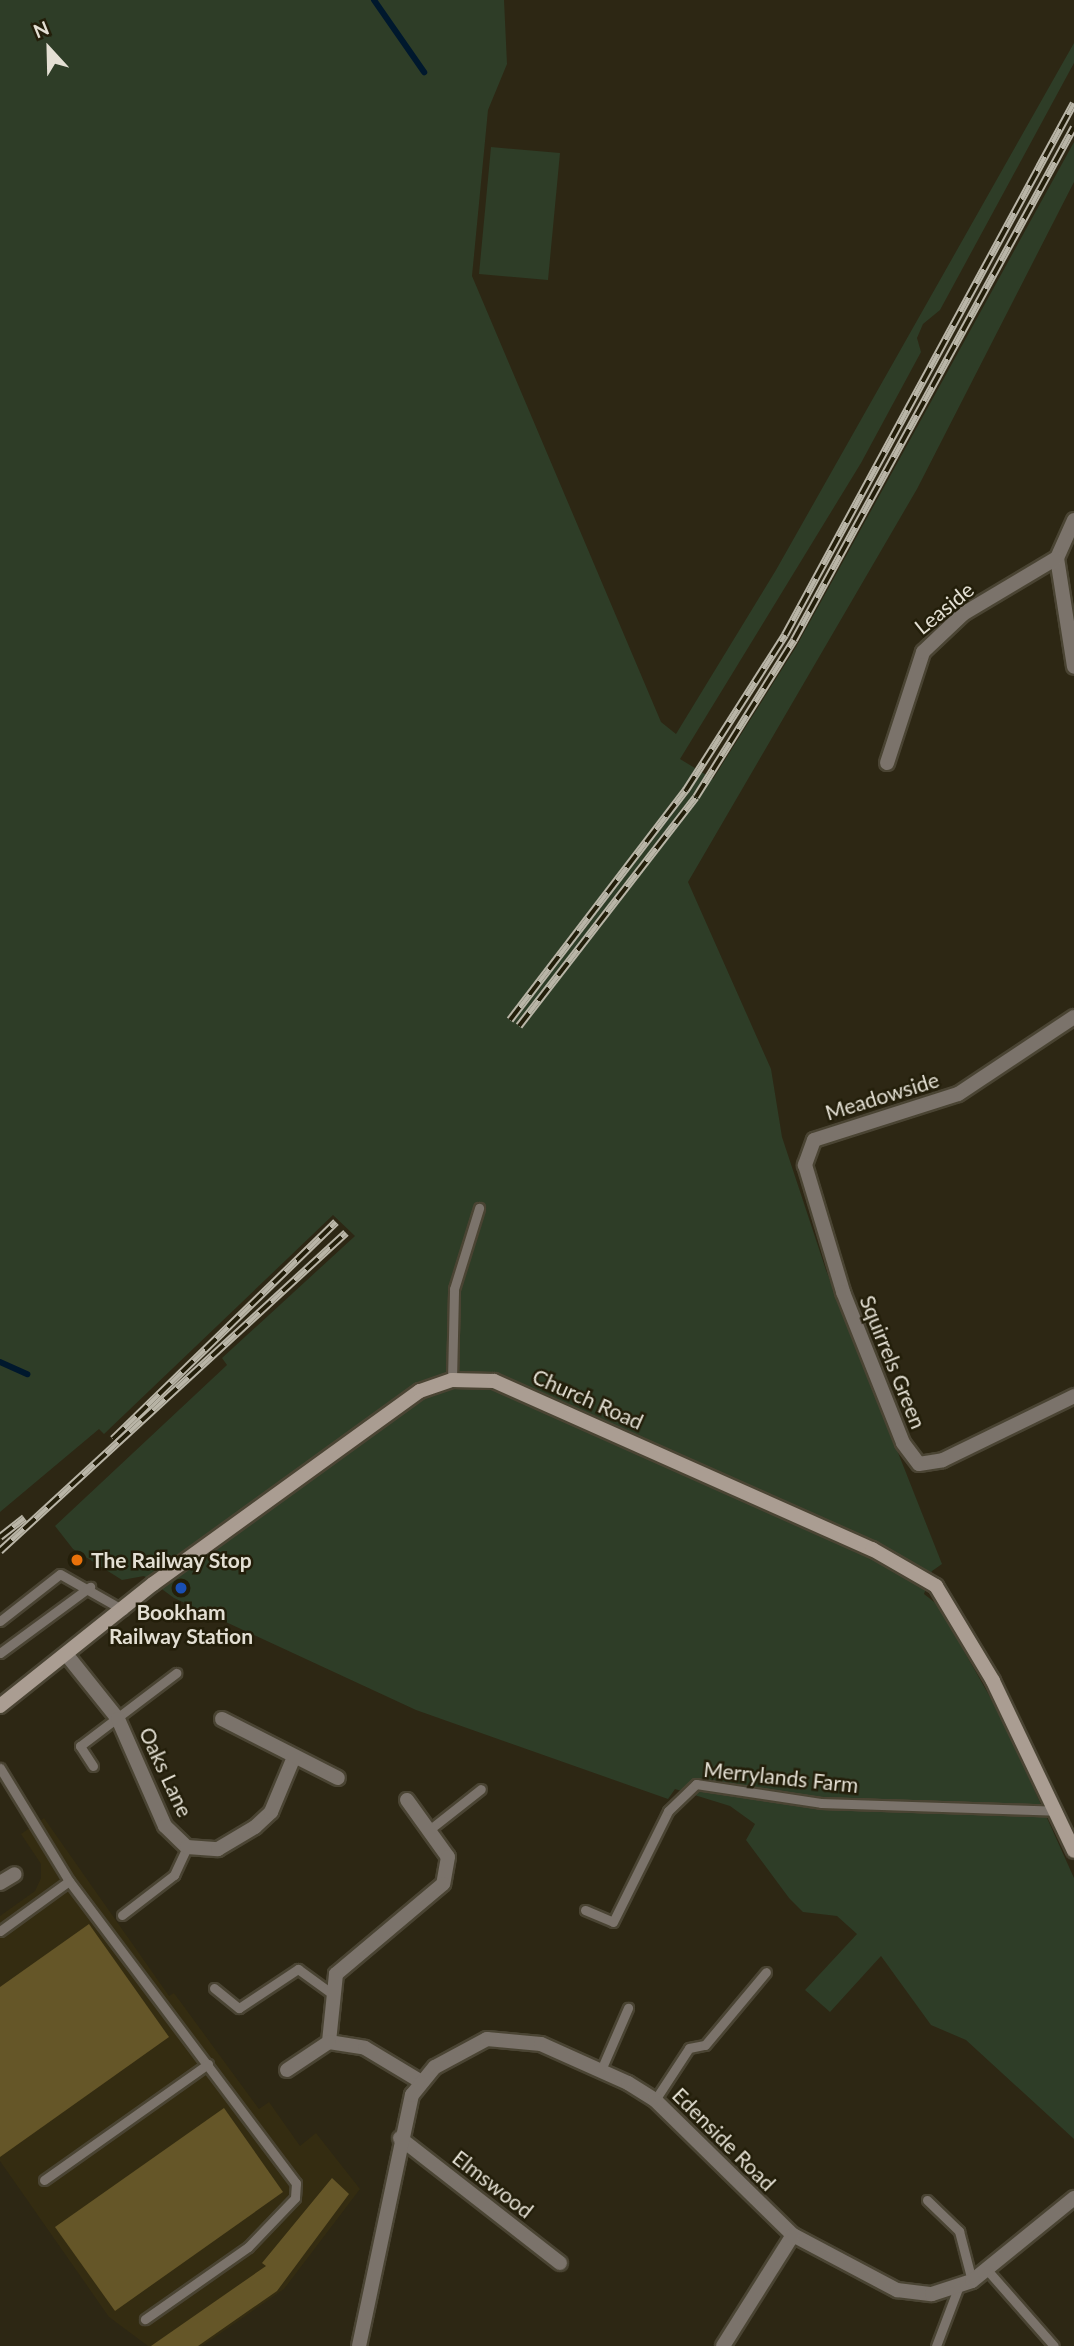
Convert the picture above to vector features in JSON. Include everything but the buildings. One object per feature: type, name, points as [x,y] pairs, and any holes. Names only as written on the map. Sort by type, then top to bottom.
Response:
[{"type":"street","points":[[1074,520],[1057,558],[1074,667]]},
{"type":"street","name":"Leaside","points":[[887,763],[923,652],[963,614],[1057,558]]},
{"type":"street","name":"Meadowside","points":[[809,1147],[827,1134],[958,1094],[1074,1017]]},
{"type":"street","name":"Squirrels Green","points":[[809,1147],[810,1186],[843,1292],[911,1457],[931,1464],[1074,1396]]},
{"type":"street","name":"Church Road","points":[[0,1706],[123,1610],[420,1391],[452,1380],[494,1381],[921,1575],[962,1624],[1074,1851]]},
{"type":"street","name":"Oaks Lane","points":[[66,1654],[118,1719],[165,1826],[187,1847],[218,1849],[255,1827],[271,1812],[294,1757]]},
{"type":"street","points":[[222,1719],[338,1778]]},
{"type":"street","points":[[329,2042],[331,1993],[336,1974],[357,1950],[443,1884],[448,1857],[407,1800]]},
{"type":"street","points":[[0,1883],[15,1874]]},
{"type":"street","name":"Edenside Road","points":[[420,2081],[451,2055],[495,2037],[541,2044],[601,2070],[655,2100],[793,2235],[897,2290],[958,2288],[972,2281],[989,2272],[1074,2198]]},
{"type":"street","points":[[287,2070],[329,2042],[365,2048],[420,2081],[400,2137],[359,2346]]},
{"type":"street","name":"Elmswood","points":[[400,2137],[561,2263]]},
{"type":"street","points":[[723,2346],[793,2235]]},
{"type":"lane","points":[[452,1380],[454,1289],[479,1208]]},
{"type":"lane","points":[[0,1621],[60,1574],[90,1587],[123,1610]]},
{"type":"lane","points":[[0,1653],[90,1587]]},
{"type":"lane","points":[[93,1766],[80,1746],[176,1673]]},
{"type":"lane","points":[[0,1768],[69,1881],[296,2183],[295,2198],[248,2247],[145,2319]]},
{"type":"lane","name":"Merrylands Farm","points":[[585,1910],[612,1922],[668,1811],[696,1784],[821,1803],[1056,1811]]},
{"type":"lane","points":[[429,1830],[481,1789]]},
{"type":"lane","points":[[122,1915],[174,1875],[187,1847]]},
{"type":"lane","points":[[0,1931],[69,1881]]},
{"type":"lane","points":[[214,1988],[239,2008],[298,1969],[331,1993]]},
{"type":"lane","points":[[655,2100],[689,2048],[705,2045],[766,1972]]},
{"type":"lane","points":[[601,2070],[628,2008]]},
{"type":"lane","points":[[44,2180],[208,2064]]},
{"type":"lane","points":[[927,2200],[960,2231],[972,2281]]},
{"type":"lane","points":[[989,2272],[1054,2346]]},
{"type":"lane","points":[[936,2346],[958,2288]]},
{"type":"shaded area","points":[[44,1818],[169,1996],[174,1993],[259,2109],[269,2102],[300,2146],[316,2133],[360,2189],[284,2289],[202,2346],[148,2346],[109,2317],[0,2161],[0,1916],[35,1891],[41,1878],[41,1864],[21,1834]]},
{"type":"green space","points":[[0,0],[504,0],[507,64],[488,110],[472,276],[661,722],[676,734],[776,570],[1074,43],[1074,63],[940,310],[923,324],[917,338],[921,352],[861,463],[680,759],[713,779],[796,647],[1074,142],[1074,182],[917,489],[688,882],[771,1069],[782,1137],[826,1270],[942,1564],[932,1571],[924,1594],[938,1605],[1003,1720],[1074,1878],[1074,2139],[966,2040],[931,2025],[881,1956],[830,2012],[805,1990],[857,1934],[837,1916],[803,1912],[789,1898],[746,1840],[755,1824],[730,1806],[675,1789],[668,1799],[416,1710],[174,1598],[144,1576],[122,1580],[73,1549],[55,1526],[227,1365],[222,1358],[355,1236],[333,1215],[104,1434],[99,1429],[0,1512]]},
{"type":"green space","points":[[491,147],[560,153],[548,280],[479,274]]},
{"type":"waterway","points":[[374,0],[424,72]]},
{"type":"waterway","points":[[0,1362],[27,1374]]},
{"type":"railway","points":[[510,1020],[686,790],[785,635],[1074,103]]},
{"type":"railway","points":[[519,1026],[696,797],[794,640],[1074,127]]},
{"type":"railway","points":[[113,1439],[336,1222]]},
{"type":"railway","points":[[0,1551],[346,1233]]},
{"type":"railway","points":[[0,1537],[24,1518]]},
{"type":"place","name":"The Railway Stop","points":[[77,1560]]},
{"type":"place","name":"Bookham Railway Station","points":[[181,1588]]}]
